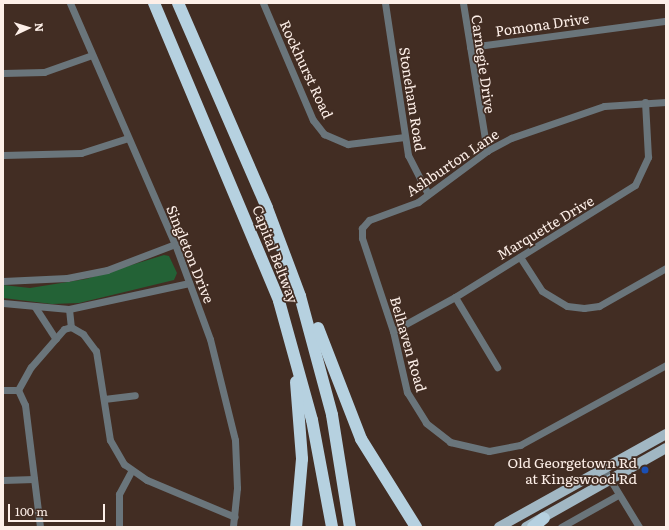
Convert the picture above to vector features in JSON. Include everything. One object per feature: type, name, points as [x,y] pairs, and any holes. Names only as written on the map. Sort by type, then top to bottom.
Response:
[{"type":"highway","name":"Capital Beltway","points":[[154,3],[279,301],[312,420],[332,527]]},
{"type":"highway","name":"Capital Beltway","points":[[178,3],[267,208],[300,296],[322,370],[350,527]]},
{"type":"highway","points":[[267,208],[305,293],[349,413],[375,464],[416,527]]},
{"type":"highway","points":[[279,301],[301,429],[301,491],[296,527]]},
{"type":"highway","points":[[533,527],[544,518]]},
{"type":"main road","points":[[499,527],[605,471],[666,434]]},
{"type":"main road","points":[[526,527],[610,481],[666,448]]},
{"type":"street","name":"Singleton Drive","points":[[70,3],[175,244],[210,339],[230,412],[235,440],[235,516],[233,527]]},
{"type":"street","name":"Rockhurst Road","points":[[263,3],[313,120],[324,134],[348,144],[405,137]]},
{"type":"street","name":"Stoneham Road","points":[[385,3],[405,137],[414,170],[428,194]]},
{"type":"street","name":"Carnegie Drive","points":[[463,3],[487,151]]},
{"type":"street","name":"Pomona Drive","points":[[470,47],[666,21]]},
{"type":"street","points":[[3,73],[44,72],[92,55]]},
{"type":"street","name":"Ashburton Lane","points":[[369,220],[396,212],[428,194],[487,151],[563,118],[604,106],[645,102],[666,102]]},
{"type":"street","name":"Marquette Drive","points":[[393,331],[455,297],[635,185],[648,156],[645,102]]},
{"type":"street","points":[[3,155],[81,153],[128,138]]},
{"type":"street","name":"Belhaven Road","points":[[369,220],[362,228],[362,238],[393,331],[407,392],[416,410],[441,436],[473,450],[489,451],[520,445],[666,364]]},
{"type":"street","points":[[3,281],[67,278],[106,270],[175,244]]},
{"type":"street","points":[[520,257],[530,277],[552,299],[584,308],[599,306],[666,268]]},
{"type":"street","points":[[3,303],[69,310],[189,283]]},
{"type":"street","points":[[455,297],[497,367]]},
{"type":"street","points":[[35,307],[56,338]]},
{"type":"street","points":[[69,310],[71,327]]},
{"type":"street","points":[[18,390],[31,368],[56,338],[71,327]]},
{"type":"street","points":[[71,327],[84,334],[96,351],[110,440],[117,456],[131,470],[235,516]]},
{"type":"street","points":[[3,390],[18,390]]},
{"type":"street","points":[[18,390],[25,405],[40,527]]},
{"type":"street","points":[[104,399],[135,395]]},
{"type":"street","points":[[119,527],[119,494],[131,470]]},
{"type":"street","points":[[605,471],[618,495],[639,527]]},
{"type":"street","points":[[3,480],[34,479]]},
{"type":"street","points":[[561,527],[618,495]]},
{"type":"green space","points":[[164,255],[169,256],[177,273],[174,280],[79,303],[52,304],[3,298],[3,285],[30,288],[86,279]]},
{"type":"place","name":"Old Georgetown Rd at Kingswood Rd","points":[[645,470]]}]
